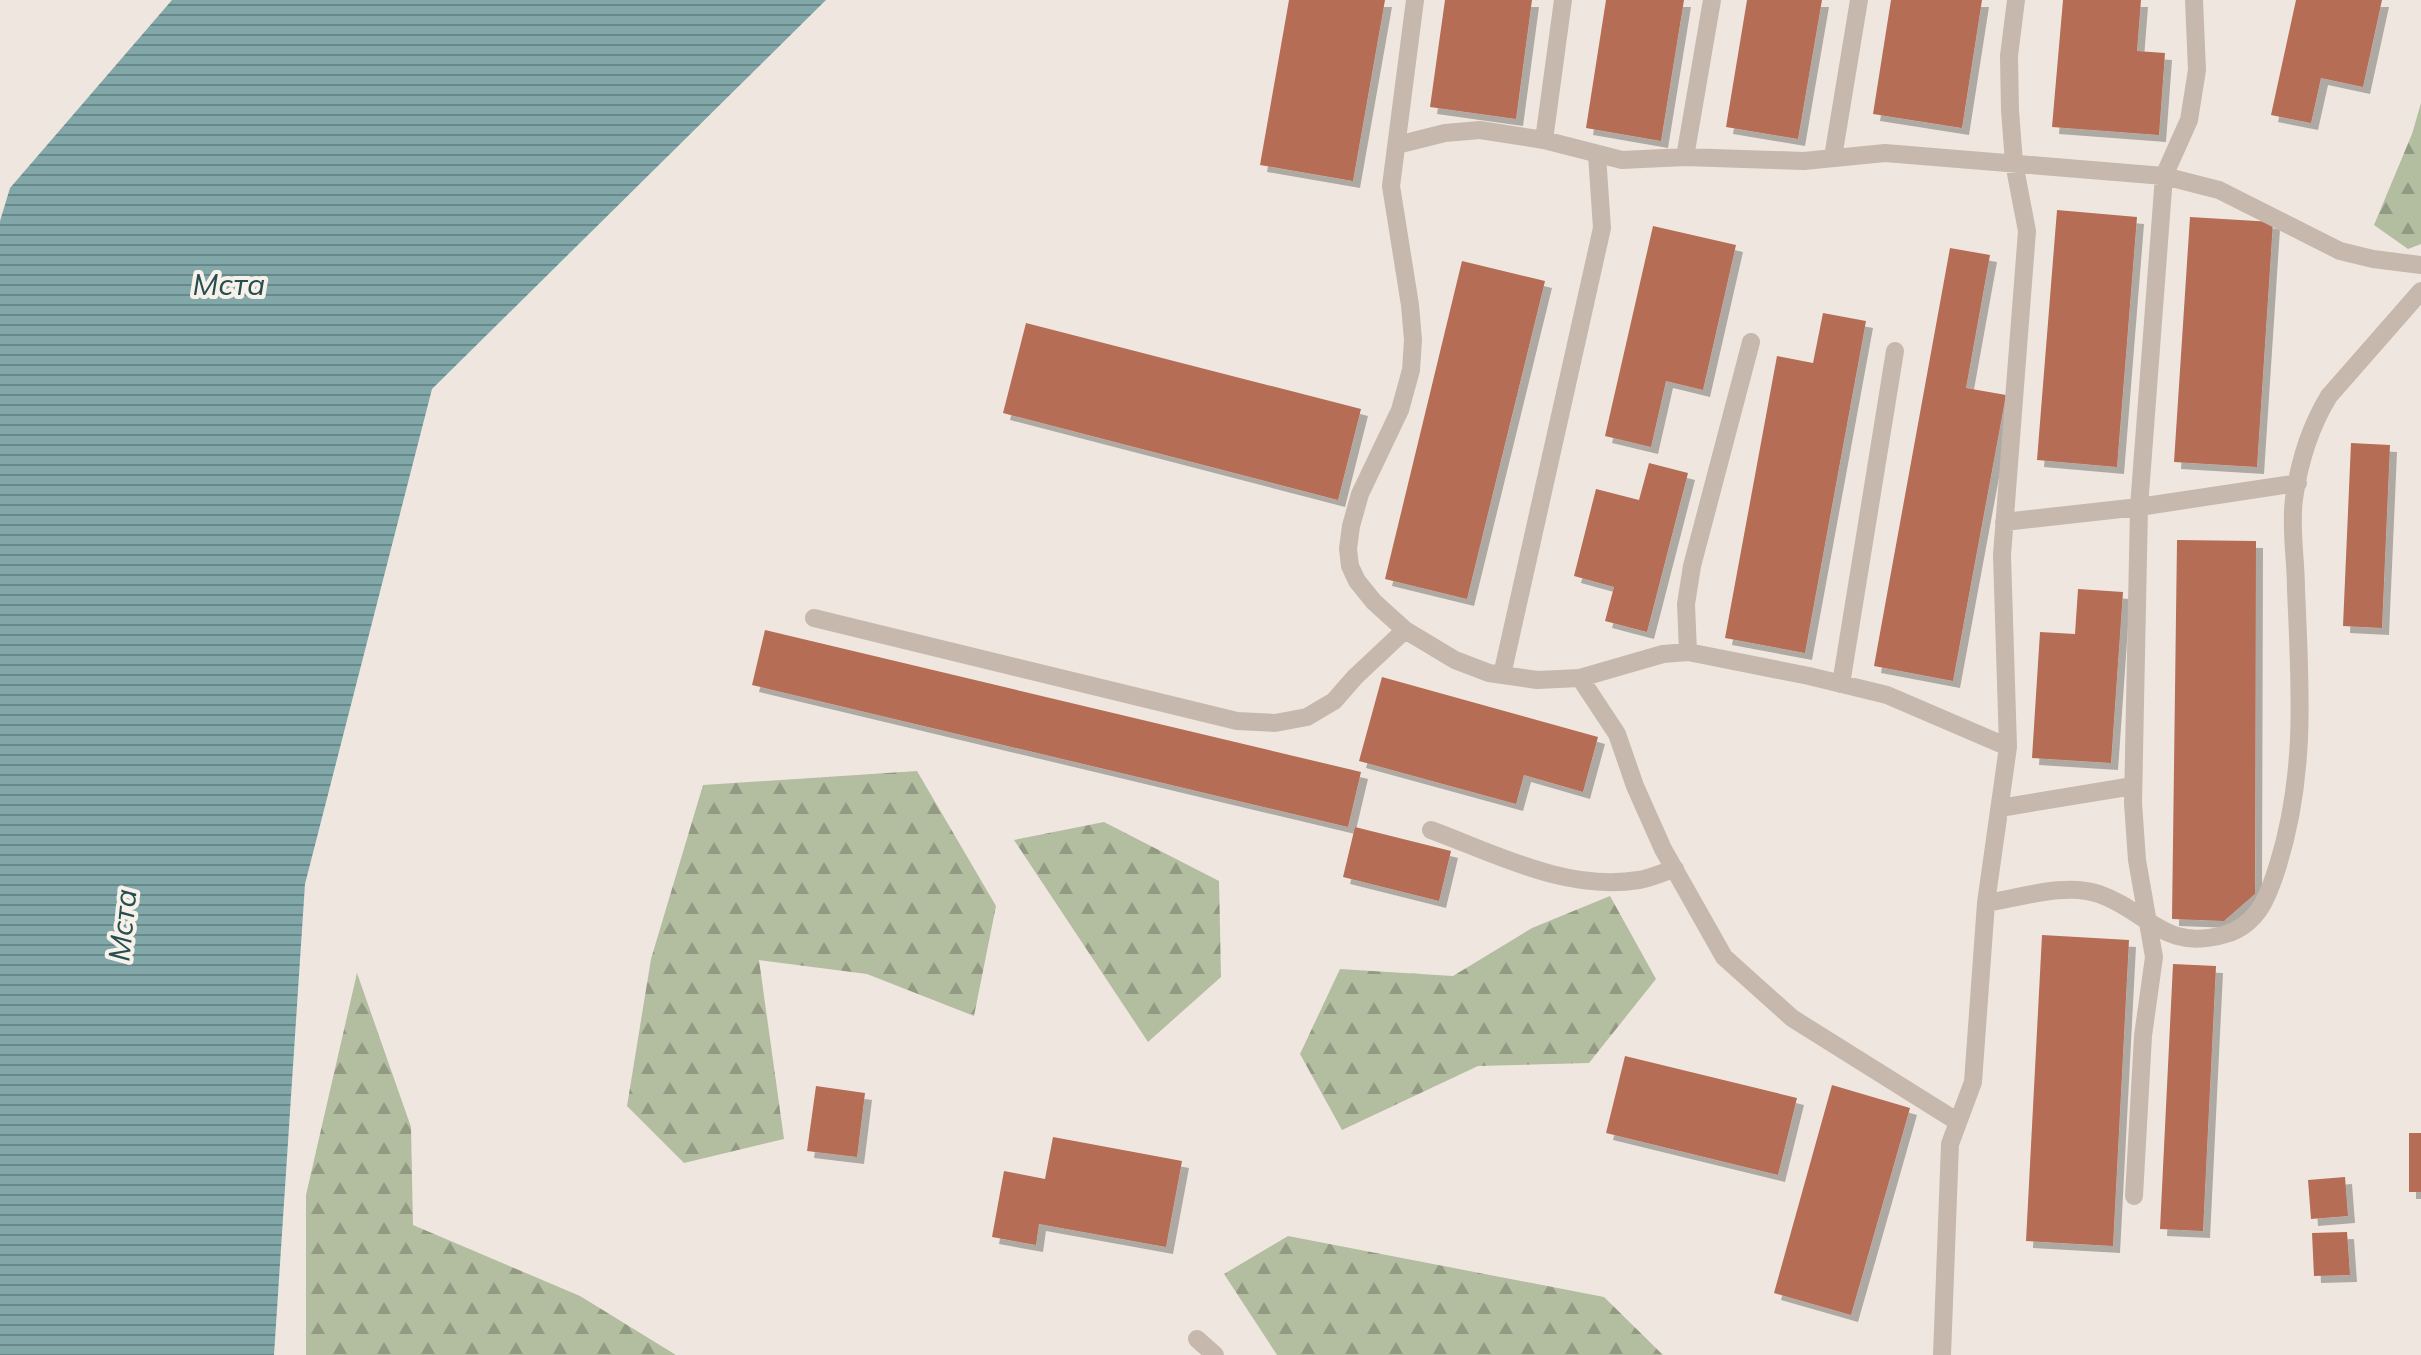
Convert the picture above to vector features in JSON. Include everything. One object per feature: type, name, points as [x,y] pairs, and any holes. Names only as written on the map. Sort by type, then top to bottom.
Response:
[{"type":"lane","points":[[1415,0],[1391,186],[1410,305],[1413,340],[1411,370],[1400,410],[1360,494],[1351,526],[1348,549],[1350,566],[1357,581],[1374,602],[1405,630],[1455,660],[1502,675],[1537,680],[1580,678],[1663,654],[1688,652],[1734,659],[1887,695],[2008,747]]},
{"type":"lane","points":[[1544,140],[1563,0]]},
{"type":"lane","points":[[1685,157],[1712,0]]},
{"type":"lane","points":[[1833,157],[1859,0]]},
{"type":"lane","points":[[1942,1355],[1950,1144],[1973,1082],[1986,903],[2008,747],[2002,555],[2027,231],[2014,163],[2010,110],[2009,56],[2016,0]]},
{"type":"lane","points":[[2134,1196],[2143,1036],[2154,957],[2137,860],[2133,786],[2139,507],[2164,176],[2189,120],[2197,70],[2194,0]]},
{"type":"lane","points":[[1397,145],[1445,133],[1480,130],[1544,140],[1622,160],[1685,157],[1804,161],[1885,153],[2164,176],[2219,190],[2340,251],[2421,265]]},
{"type":"lane","points":[[1502,675],[1602,228],[1597,155]]},
{"type":"lane","points":[[1986,903],[2070,890],[2098,893],[2127,907],[2170,936],[2196,938],[2226,934],[2251,921],[2268,896],[2293,806],[2301,734],[2294,501],[2298,483],[2313,428],[2329,396],[2421,291]]},
{"type":"lane","points":[[1688,652],[1686,604],[1692,566],[1751,342]]},
{"type":"lane","points":[[1841,684],[1895,351]]},
{"type":"lane","points":[[2004,522],[2139,507],[2298,483]]},
{"type":"lane","points":[[814,618],[1237,721],[1275,723],[1307,717],[1334,701],[1405,630]]},
{"type":"lane","points":[[1580,678],[1617,734],[1635,786],[1675,869],[1724,957],[1792,1018],[1958,1122]]},
{"type":"lane","points":[[2000,808],[2133,786]]},
{"type":"lane","points":[[1431,830],[1535,869],[1580,880],[1640,880],[1675,869]]},
{"type":"lane","points":[[1197,1339],[1215,1355]]},
{"type":"green space","points":[[2421,103],[2421,244],[2408,249],[2374,225],[2412,134]]},
{"type":"green space","points":[[917,771],[996,906],[974,1016],[867,974],[759,960],[784,1139],[684,1163],[627,1106],[651,959],[703,785]]},
{"type":"green space","points":[[1104,822],[1219,881],[1221,977],[1148,1042],[1014,840]]},
{"type":"green space","points":[[1610,896],[1656,979],[1589,1063],[1478,1066],[1342,1130],[1300,1054],[1340,969],[1453,976],[1532,928]]},
{"type":"green space","points":[[357,973],[411,1127],[413,1225],[580,1296],[676,1355],[306,1355],[306,1195]]},
{"type":"green space","points":[[1288,1236],[1604,1297],[1663,1355],[1277,1355],[1224,1274]]},
{"type":"water","name":"Мста","points":[[172,0],[826,0],[432,389],[305,884],[274,1355],[0,1355],[0,221],[10,188]]},
{"type":"building","points":[[1289,0],[1385,0],[1353,181],[1260,165]]},
{"type":"building","points":[[1445,0],[1532,0],[1516,119],[1430,107]]},
{"type":"building","points":[[1606,0],[1684,0],[1661,141],[1586,128]]},
{"type":"building","points":[[1747,0],[1822,0],[1798,139],[1726,127]]},
{"type":"building","points":[[1891,0],[1982,0],[1962,128],[1873,114]]},
{"type":"building","points":[[2063,0],[2141,0],[2137,51],[2165,53],[2159,135],[2052,127]]},
{"type":"building","points":[[2296,0],[2382,0],[2363,87],[2321,78],[2311,123],[2271,115]]},
{"type":"building","points":[[2057,210],[2137,217],[2117,467],[2037,460]]},
{"type":"building","points":[[2190,217],[2273,222],[2257,467],[2174,462]]},
{"type":"building","points":[[1653,226],[1736,245],[1703,390],[1666,381],[1651,447],[1605,436]]},
{"type":"building","points":[[1950,248],[1990,255],[1966,388],[2006,395],[1953,681],[1874,666]]},
{"type":"building","points":[[1462,261],[1545,281],[1467,599],[1385,579]]},
{"type":"building","points":[[1823,313],[1866,321],[1805,653],[1725,638],[1777,356],[1813,363]]},
{"type":"building","points":[[1026,323],[1361,409],[1338,500],[1003,413]]},
{"type":"building","points":[[2351,443],[2390,445],[2382,628],[2343,626]]},
{"type":"building","points":[[1649,463],[1688,473],[1647,632],[1605,621],[1614,587],[1574,576],[1596,489],[1639,500]]},
{"type":"building","points":[[2177,540],[2256,541],[2255,894],[2224,921],[2172,919]]},
{"type":"building","points":[[2078,589],[2123,592],[2111,763],[2032,758],[2040,632],[2075,634]]},
{"type":"building","points":[[765,630],[1361,772],[1348,827],[752,685]]},
{"type":"building","points":[[1382,677],[1598,737],[1583,792],[1524,775],[1516,804],[1359,761]]},
{"type":"building","points":[[1355,827],[1451,851],[1439,901],[1343,877]]},
{"type":"building","points":[[2042,935],[2129,940],[2113,1246],[2026,1241]]},
{"type":"building","points":[[2173,964],[2216,966],[2203,1231],[2160,1229]]},
{"type":"building","points":[[1625,1056],[1797,1098],[1778,1175],[1606,1133]]},
{"type":"building","points":[[1832,1085],[1910,1108],[1851,1315],[1774,1293]]},
{"type":"building","points":[[816,1086],[865,1093],[857,1157],[807,1151]]},
{"type":"building","points":[[2409,1133],[2421,1133],[2421,1192],[2409,1192]]},
{"type":"building","points":[[1053,1137],[1182,1161],[1166,1247],[1039,1224],[1036,1245],[992,1237],[1004,1171],[1045,1179]]},
{"type":"building","points":[[2345,1177],[2348,1216],[2311,1219],[2308,1180]]},
{"type":"building","points":[[2347,1232],[2350,1275],[2314,1276],[2312,1233]]}]
